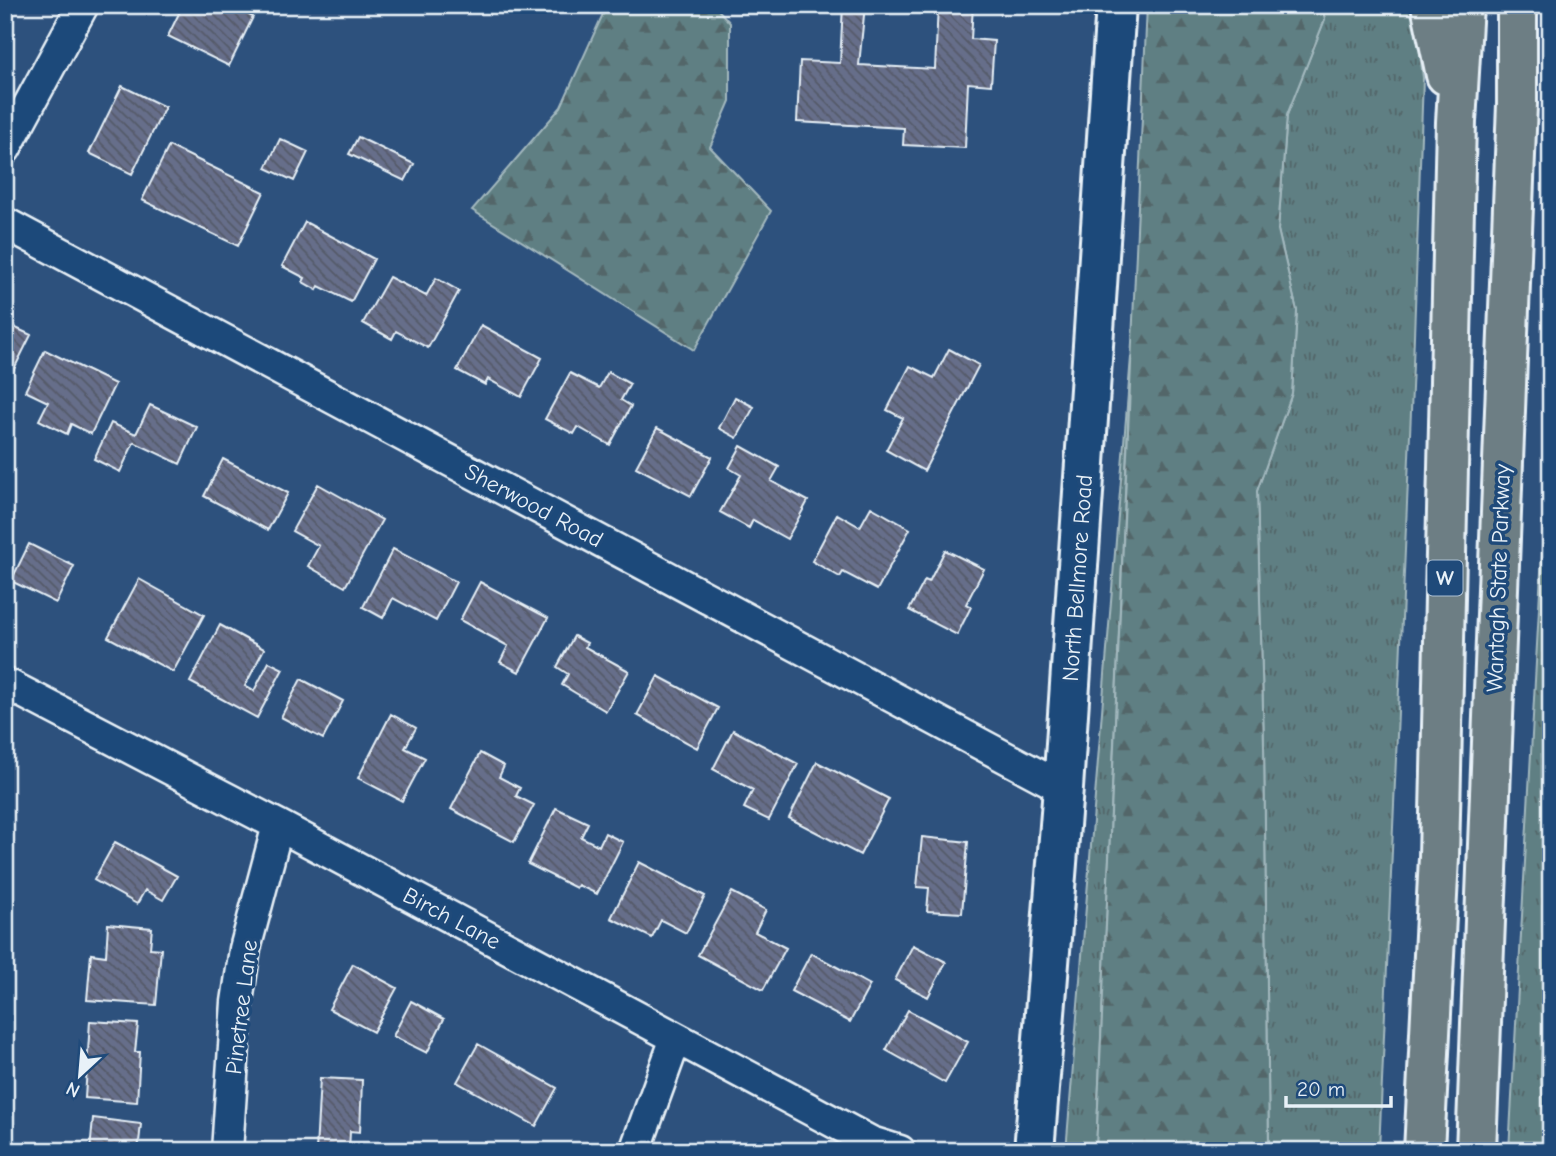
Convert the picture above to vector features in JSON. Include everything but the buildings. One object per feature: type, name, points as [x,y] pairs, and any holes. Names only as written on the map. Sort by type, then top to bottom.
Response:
[{"type":"highway","points":[[1431,5],[1456,122]]},
{"type":"highway","name":"W","points":[[1424,1151],[1439,857],[1456,122],[1463,5]]},
{"type":"highway","name":"Wantagh State Parkway","points":[[1476,1151],[1517,104],[1517,5]]},
{"type":"highway","points":[[1517,104],[1540,5]]},
{"type":"street","points":[[5,149],[83,5]]},
{"type":"street","name":"North Bellmore Road","points":[[1034,1151],[1063,788],[1116,5]]},
{"type":"street","name":"Sherwood Road","points":[[5,223],[1063,788]]},
{"type":"street","name":"Birch Lane","points":[[5,683],[278,825],[871,1142],[900,1151]]},
{"type":"street","name":"Pinetree Lane","points":[[227,1151],[239,989],[245,949],[278,825]]},
{"type":"street","points":[[635,1151],[676,1038]]},
{"type":"green space","points":[[607,5],[714,5],[730,23],[730,101],[710,147],[771,211],[694,350],[472,210],[561,107]]},
{"type":"green space","points":[[1147,5],[1321,5],[1325,19],[1287,115],[1278,230],[1297,311],[1292,393],[1257,491],[1264,746],[1269,1151],[1096,1151]]},
{"type":"green space","points":[[1321,5],[1414,5],[1423,78],[1379,1151],[1269,1151],[1264,746],[1257,491],[1292,393],[1297,311],[1278,230],[1287,115],[1325,19]]},
{"type":"green space","points":[[1131,357],[1096,1151],[1066,1151]]},
{"type":"green space","points":[[1551,391],[1551,785],[1541,1079],[1548,1151],[1509,1151]]},
{"type":"green space","points":[[1551,785],[1551,1151],[1548,1151],[1541,1080]]}]
